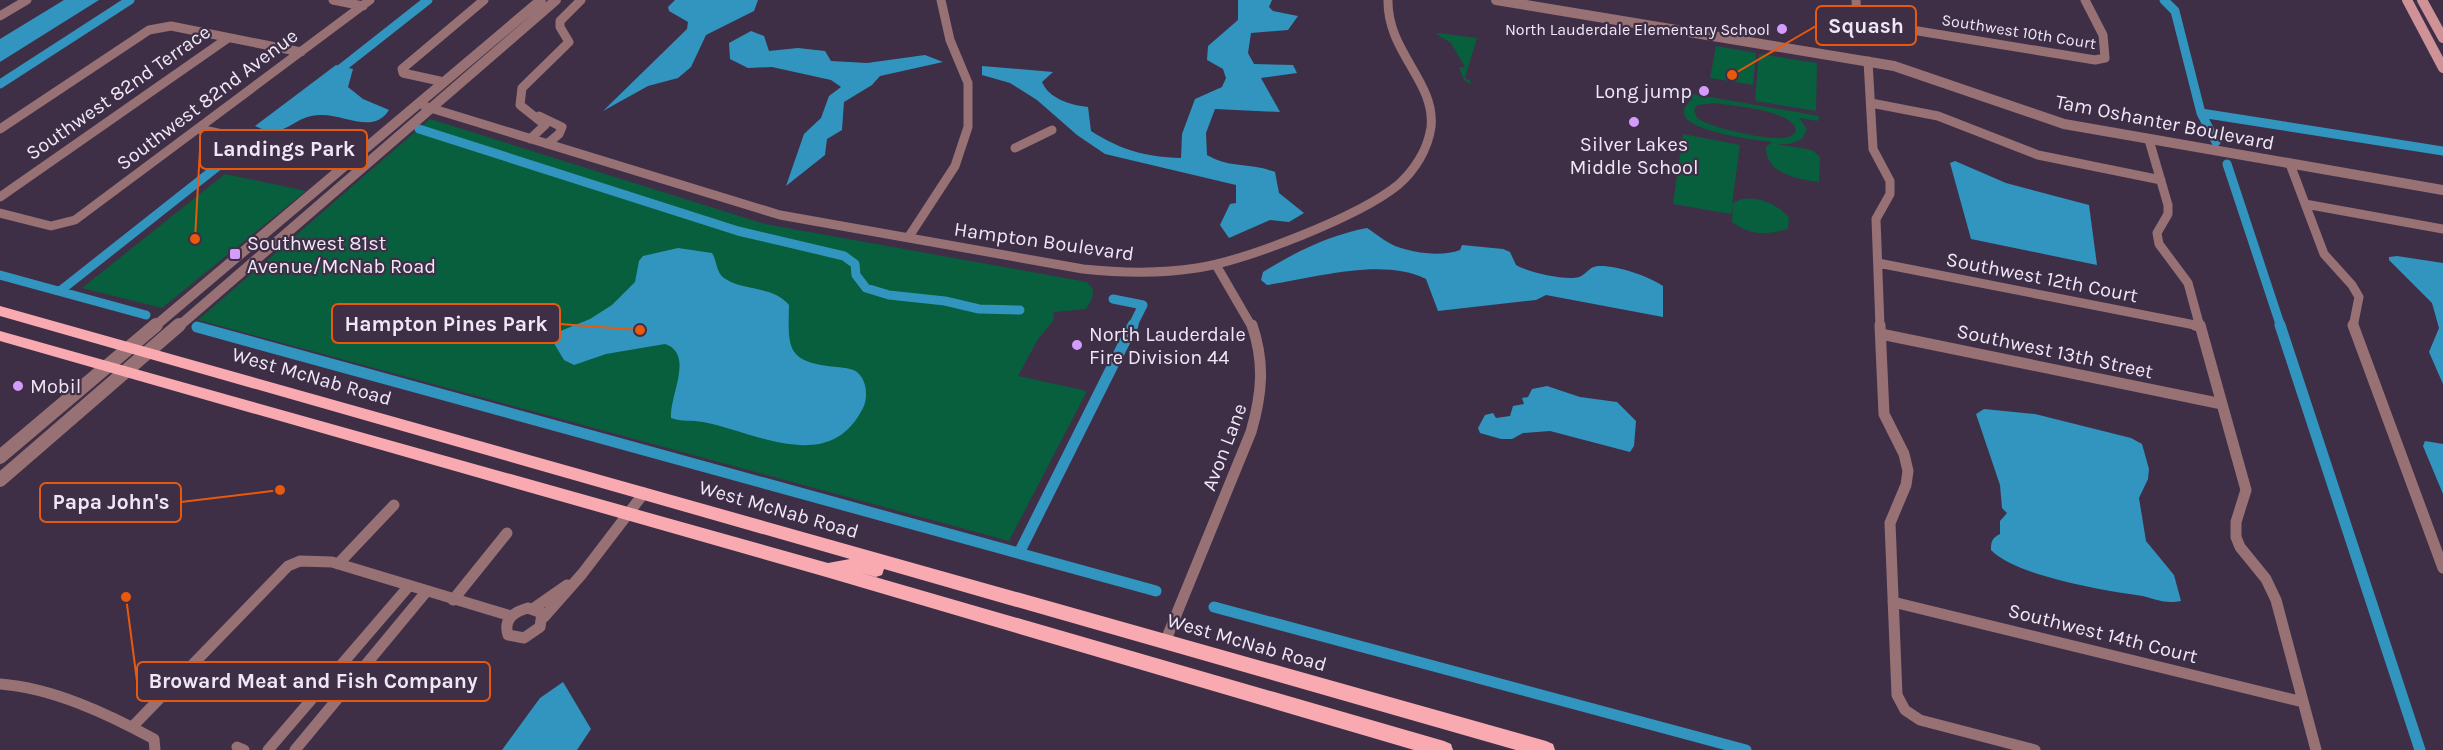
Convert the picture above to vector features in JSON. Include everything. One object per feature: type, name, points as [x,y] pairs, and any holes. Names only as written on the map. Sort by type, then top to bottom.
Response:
[{"type":"main road","points":[[2407,0],[2443,68]]},
{"type":"main road","points":[[2422,0],[2443,38]]},
{"type":"main road","name":"West McNab Road","points":[[0,311],[1546,750]]},
{"type":"main road","points":[[0,336],[826,570],[1444,750]]},
{"type":"main road","points":[[357,437],[377,417]]},
{"type":"main road","points":[[826,570],[859,565],[932,586],[954,583]]},
{"type":"street","points":[[0,16],[27,0]]},
{"type":"street","points":[[333,0],[367,3]]},
{"type":"street","points":[[444,82],[403,73],[402,69],[484,0]]},
{"type":"street","points":[[0,458],[541,0]]},
{"type":"street","points":[[0,480],[556,0]]},
{"type":"street","points":[[530,139],[545,125],[520,105],[522,88],[569,42],[560,27],[560,21],[581,0]]},
{"type":"street","points":[[908,238],[953,173],[962,151],[969,113],[968,83],[951,43],[941,0]]},
{"type":"street","name":"Hampton Boulevard","points":[[417,105],[780,215],[1117,273],[1170,272],[1216,265],[1260,250],[1363,207],[1394,188],[1417,164],[1429,136],[1430,114],[1425,94],[1389,28],[1388,0]]},
{"type":"street","name":"Tam Oshanter Boulevard","points":[[1496,0],[1552,5],[1869,61],[1944,80],[2033,115],[2064,124],[2443,190]]},
{"type":"street","name":"Southwest 10th Court","points":[[1856,0],[1857,21],[2095,60],[2105,58],[2106,46],[2094,15],[2085,0]]},
{"type":"street","name":"Southwest 82nd Avenue","points":[[0,213],[51,226],[64,225],[75,220],[367,3]]},
{"type":"street","points":[[0,129],[149,30],[158,27],[171,27],[301,52]]},
{"type":"street","name":"Southwest 82nd Terrace","points":[[0,197],[228,38]]},
{"type":"street","points":[[1869,61],[1873,149],[1890,181],[1890,194],[1876,219],[1884,414],[1905,456],[1908,471],[1908,482],[1893,510],[1890,523],[1897,694],[1905,710],[1920,720],[2035,750]]},
{"type":"street","points":[[1871,103],[1938,116],[2038,155],[2161,180]]},
{"type":"street","points":[[533,114],[562,127],[559,134],[547,144]]},
{"type":"street","points":[[199,129],[365,164]]},
{"type":"street","points":[[1015,148],[1052,130]]},
{"type":"street","points":[[2150,140],[2168,214],[2157,233],[2159,244],[2188,283],[2246,490],[2236,522],[2236,537],[2240,547],[2266,579],[2276,600],[2316,750]]},
{"type":"street","points":[[2290,164],[2324,254],[2352,285],[2359,297],[2352,321],[2354,332],[2443,568]]},
{"type":"street","points":[[2305,204],[2443,229]]},
{"type":"street","name":"Southwest 12th Court","points":[[1878,263],[2200,326]]},
{"type":"street","name":"Avon Lane","points":[[1165,642],[1248,440],[1261,398],[1262,370],[1258,338],[1244,305],[1216,265]]},
{"type":"street","name":"Southwest 13th Street","points":[[1881,334],[2222,404]]},
{"type":"street","points":[[539,613],[522,609],[511,616],[506,631],[508,635],[518,639],[536,632],[539,613],[582,574],[644,493]]},
{"type":"street","points":[[338,564],[394,505]]},
{"type":"street","points":[[453,600],[507,533]]},
{"type":"street","points":[[133,726],[288,566],[300,561],[338,564],[511,616]]},
{"type":"street","points":[[268,750],[408,586]]},
{"type":"street","points":[[295,750],[426,592]]},
{"type":"street","name":"Southwest 14th Court","points":[[1893,602],[2302,702]]},
{"type":"street","points":[[0,684],[9,683],[35,691],[133,726],[154,739],[154,750]]},
{"type":"green space","points":[[1436,34],[1477,38],[1465,78],[1471,81],[1470,84],[1464,80],[1459,67],[1465,67],[1451,43]]},
{"type":"green space","points":[[1716,46],[1756,53],[1753,85],[1710,78]]},
{"type":"green space","points":[[1759,54],[1817,63],[1816,111],[1755,101]]},
{"type":"green space","points":[[1676,91],[1819,116],[1818,121],[1799,118],[1807,129],[1802,139],[1790,144],[1777,144],[1812,150],[1820,157],[1819,182],[1793,177],[1777,169],[1767,156],[1766,147],[1772,142],[1712,131],[1696,125],[1686,118],[1684,109],[1693,99],[1676,96]],"holes":[[[1715,103],[1774,114],[1793,124],[1796,131],[1784,138],[1765,137],[1713,126],[1697,118],[1694,110],[1697,105]]]},
{"type":"green space","points":[[430,119],[765,224],[1087,282],[1093,289],[1092,299],[1086,309],[1054,312],[1053,321],[1038,339],[1018,376],[1087,391],[1009,541],[198,320]]},
{"type":"green space","points":[[1683,134],[1740,145],[1732,204],[1746,199],[1762,200],[1778,208],[1789,218],[1788,229],[1759,233],[1739,227],[1732,222],[1733,205],[1731,214],[1673,204]]},
{"type":"green space","points":[[225,174],[306,191],[162,308],[82,288]]},
{"type":"water","points":[[64,0],[99,0],[0,62],[0,39]]},
{"type":"water","points":[[675,0],[758,0],[754,11],[706,35],[691,67],[678,78],[648,86],[603,111],[687,29],[688,22],[669,11],[668,7]]},
{"type":"water","points":[[1238,0],[1272,0],[1269,7],[1273,11],[1298,16],[1288,30],[1251,33],[1248,53],[1254,64],[1293,65],[1297,73],[1261,78],[1280,112],[1215,109],[1206,133],[1207,155],[1232,164],[1275,172],[1279,193],[1304,213],[1289,222],[1270,220],[1229,238],[1220,225],[1230,204],[1236,203],[1236,185],[1105,154],[1077,135],[1037,100],[1010,83],[982,75],[982,66],[1053,72],[1042,82],[1045,88],[1061,100],[1088,107],[1091,131],[1134,151],[1181,158],[1182,134],[1195,99],[1222,87],[1226,78],[1223,69],[1207,60],[1208,46],[1238,20]]},
{"type":"water","points":[[751,31],[764,36],[769,51],[798,48],[825,51],[831,61],[867,63],[925,55],[943,62],[880,76],[872,85],[844,102],[842,130],[827,139],[825,155],[786,186],[804,134],[821,118],[829,96],[841,87],[831,80],[772,67],[748,68],[730,59],[729,43]]},
{"type":"water","points":[[336,65],[353,69],[348,87],[363,99],[389,110],[375,121],[367,122],[320,115],[302,119],[282,130],[266,130],[255,126]]},
{"type":"water","points":[[1955,161],[2006,183],[2089,205],[2097,265],[1971,239],[1950,163]]},
{"type":"water","points":[[1367,228],[1395,246],[1410,251],[1436,254],[1460,250],[1462,245],[1503,249],[1510,252],[1516,265],[1556,277],[1579,277],[1598,266],[1632,272],[1663,286],[1663,317],[1546,295],[1536,300],[1438,311],[1426,279],[1390,270],[1348,271],[1267,285],[1261,280],[1263,272],[1300,251],[1340,235]]},
{"type":"water","points":[[678,248],[712,253],[719,273],[724,278],[740,285],[775,294],[789,305],[790,343],[799,357],[820,365],[852,369],[862,377],[866,400],[849,429],[831,440],[811,445],[790,444],[703,422],[671,418],[680,366],[674,349],[665,344],[606,354],[574,365],[564,360],[552,340],[558,332],[590,319],[612,305],[635,282],[639,261],[643,256]]},
{"type":"water","points":[[2397,256],[2443,263],[2443,384],[2429,352],[2439,328],[2432,303],[2389,260],[2389,257]]},
{"type":"water","points":[[1547,386],[1580,397],[1617,402],[1636,421],[1634,446],[1630,452],[1550,431],[1523,433],[1512,439],[1501,439],[1480,433],[1478,428],[1485,415],[1493,413],[1496,418],[1510,416],[1513,406],[1524,404],[1522,398],[1528,397],[1532,389]]},
{"type":"water","points":[[1984,409],[2035,414],[2131,438],[2142,444],[2149,469],[2148,479],[2139,498],[2146,541],[2174,575],[2181,601],[2163,601],[2059,580],[2018,567],[1991,550],[1992,540],[2000,534],[2000,521],[2007,513],[2002,508],[2000,485],[1976,414]]},
{"type":"water","points":[[2425,441],[2443,444],[2443,494],[2423,446]]},
{"type":"water","points":[[563,682],[591,729],[577,750],[502,750],[540,698]]},
{"type":"waterway","points":[[0,84],[130,0]]},
{"type":"waterway","points":[[334,74],[428,0]]},
{"type":"waterway","points":[[2164,0],[2175,11],[2201,113]]},
{"type":"waterway","points":[[2201,113],[2443,151]]},
{"type":"waterway","points":[[2201,113],[2216,142]]},
{"type":"waterway","points":[[419,129],[738,231],[844,256],[855,264],[856,275],[866,288],[889,295],[945,301],[979,309],[1020,310]]},
{"type":"waterway","points":[[60,291],[241,148]]},
{"type":"waterway","points":[[2227,164],[2281,327]]},
{"type":"waterway","points":[[0,275],[146,315]]},
{"type":"waterway","points":[[1019,553],[1143,305],[1113,299]]},
{"type":"waterway","points":[[2280,325],[2420,750]]},
{"type":"waterway","points":[[197,327],[1156,591]]},
{"type":"waterway","points":[[1214,607],[1746,750]]},
{"type":"place","name":"North Lauderdale Elementary School","points":[[1782,29]]},
{"type":"place","name":"Squash","points":[[1732,75]]},
{"type":"place","name":"Long jump","points":[[1704,91]]},
{"type":"place","name":"Silver Lakes Middle School","points":[[1634,122]]},
{"type":"place","name":"Landings Park","points":[[195,239]]},
{"type":"place","name":"Southwest 81st Avenue/McNab Road","points":[[235,254]]},
{"type":"place","name":"Hampton Pines Park","points":[[640,330]]},
{"type":"place","name":"North Lauderdale Fire Division 44","points":[[1077,345]]},
{"type":"place","name":"Mobil","points":[[18,386]]},
{"type":"place","name":"Papa John's","points":[[280,490]]},
{"type":"place","name":"Broward Meat and Fish Company","points":[[126,597]]}]
